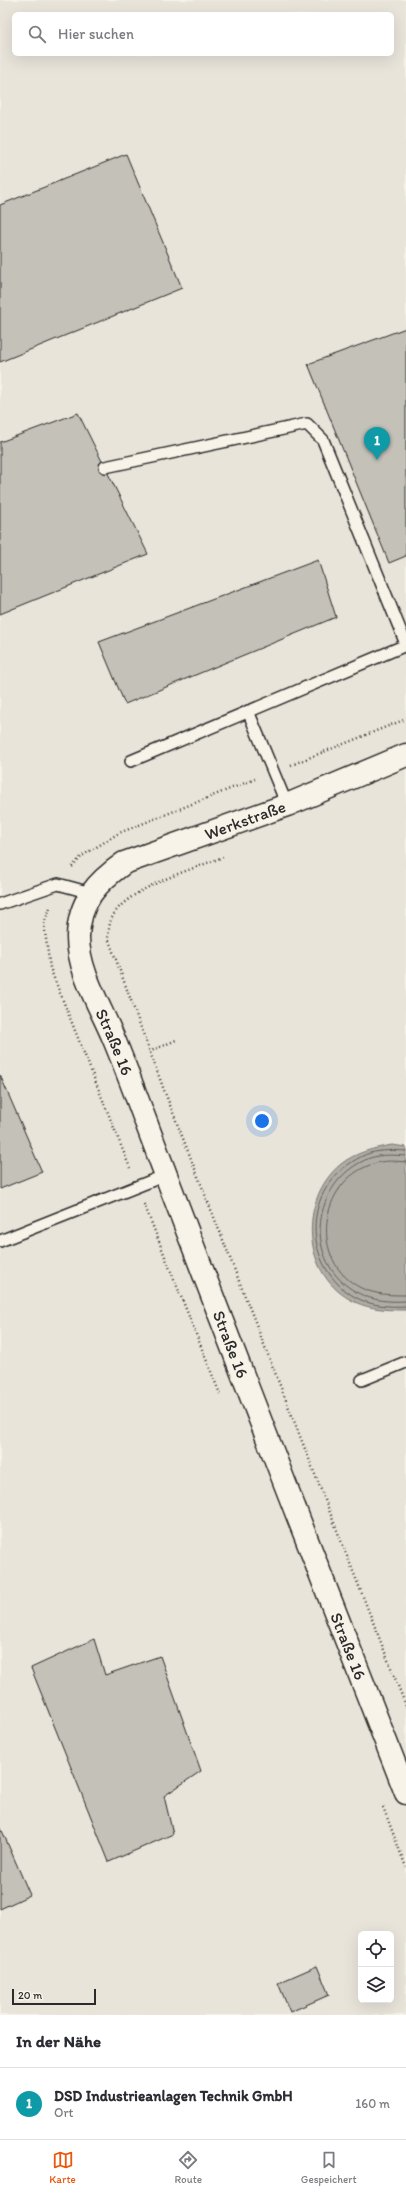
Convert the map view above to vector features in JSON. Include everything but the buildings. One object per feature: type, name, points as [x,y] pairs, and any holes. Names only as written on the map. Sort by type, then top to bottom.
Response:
[{"type":"street","name":"Werkstraße","points":[[91,893],[104,877],[124,863],[287,805],[406,755]]},
{"type":"street","name":"Straße 16","points":[[91,893],[82,912],[78,937],[82,965],[123,1061],[406,1793]]},
{"type":"lane","points":[[105,467],[307,424],[324,440],[406,644],[131,761]]},
{"type":"lane","points":[[248,711],[287,805]]},
{"type":"lane","points":[[0,904],[58,884],[91,893]]},
{"type":"lane","points":[[0,1241],[166,1175]]},
{"type":"lane","points":[[362,1380],[406,1362]]},
{"type":"path","points":[[223,1401],[50,968],[44,924],[58,884],[82,856],[119,833],[406,719]]},
{"type":"path","points":[[230,855],[149,886],[125,901],[111,919],[108,938],[164,1090],[406,1706]]},
{"type":"path","points":[[380,1800],[406,1867]]},
{"type":"shaded area","points":[[0,0],[406,0],[406,2015],[0,2015]]},
{"type":"water","points":[[392,1145],[406,1147],[406,1310],[372,1308],[355,1302],[337,1290],[324,1275],[316,1257],[312,1237],[312,1216],[317,1197],[327,1179],[341,1164],[353,1156],[372,1149]]},
{"type":"place","name":"DSD Industrieanlagen Technik GmbH","points":[[377,460]]}]
